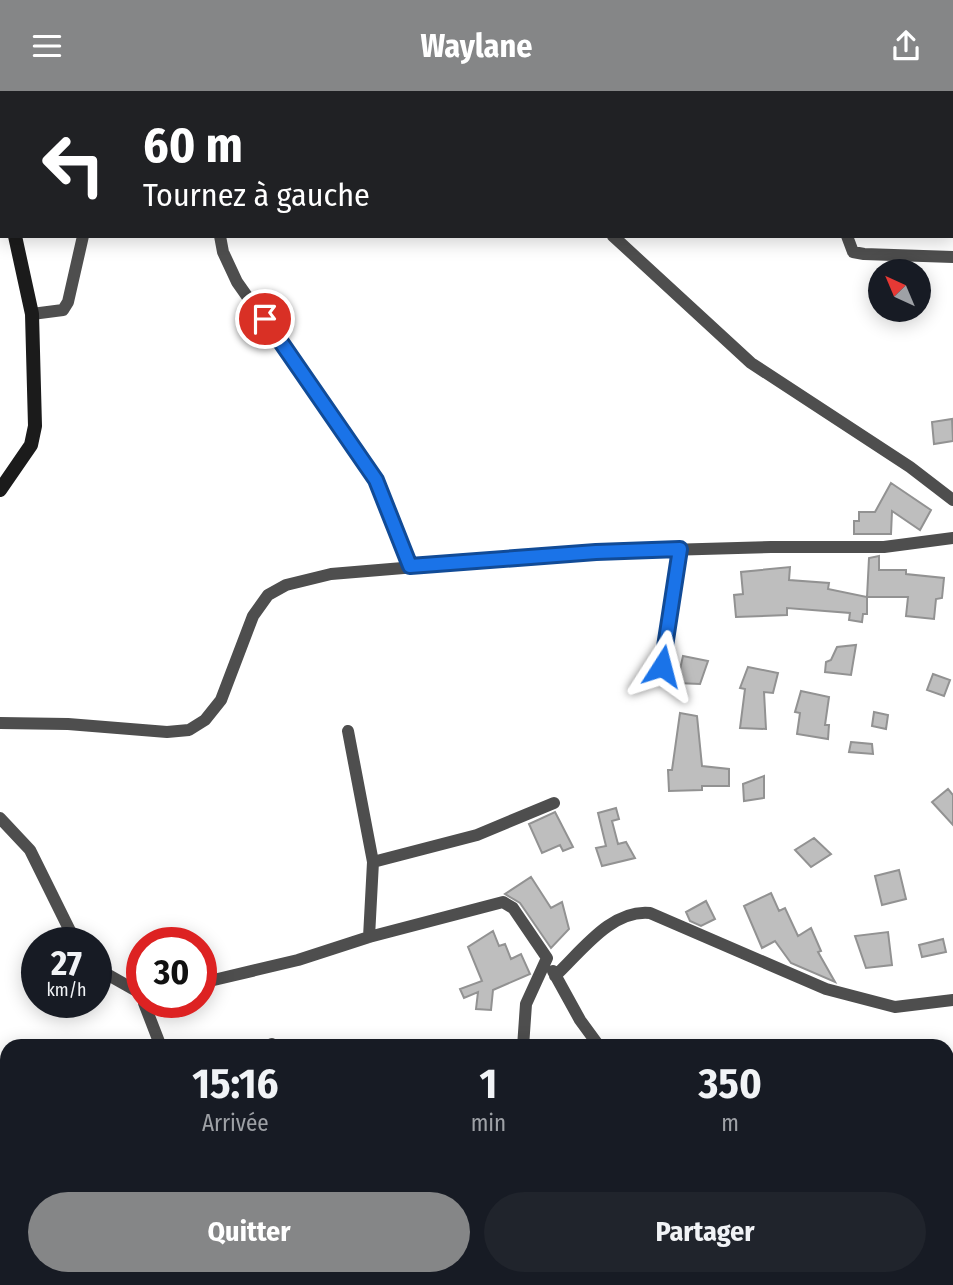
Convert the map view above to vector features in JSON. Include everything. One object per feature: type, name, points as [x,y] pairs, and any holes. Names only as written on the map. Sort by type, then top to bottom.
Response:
[{"type":"street","points":[[0,490],[31,445],[35,426],[32,314],[15,238]]},
{"type":"street","points":[[32,314],[63,310],[68,302],[83,238]]},
{"type":"street","points":[[220,238],[223,252],[237,282],[376,480],[410,566]]},
{"type":"street","points":[[615,238],[751,363],[910,467],[953,500]]},
{"type":"street","points":[[848,238],[853,252],[864,254],[953,257]]},
{"type":"street","points":[[0,723],[68,724],[167,732],[189,730],[205,720],[221,700],[253,616],[268,595],[286,585],[331,574],[596,552],[884,547],[953,538]]},
{"type":"street","points":[[662,666],[680,549]]},
{"type":"street","points":[[348,731],[373,862],[369,937]]},
{"type":"street","points":[[373,862],[477,835],[554,803]]},
{"type":"street","points":[[0,818],[30,849],[68,927]]},
{"type":"street","points":[[217,979],[298,960],[369,937],[503,902],[513,908],[547,958],[580,1020],[594,1039]]},
{"type":"street","points":[[555,976],[617,919],[634,912],[650,913],[827,989],[895,1007],[953,1000]]},
{"type":"street","points":[[524,1039],[526,1004],[547,958]]},
{"type":"street","points":[[150,1018],[158,1039]]},
{"type":"building","points":[[952,419],[953,441],[934,444],[932,422]]},
{"type":"building","points":[[891,483],[931,510],[920,530],[892,511],[891,534],[854,534],[854,521],[859,521],[859,512],[875,512]]},
{"type":"building","points":[[879,556],[879,570],[906,570],[906,574],[944,578],[942,598],[936,599],[934,619],[906,616],[908,597],[867,597],[869,558]]},
{"type":"building","points":[[790,567],[789,580],[829,583],[828,589],[867,597],[867,614],[863,614],[862,622],[849,620],[850,613],[787,608],[787,615],[736,617],[734,595],[743,594],[741,572]]},
{"type":"building","points":[[856,645],[851,675],[825,672],[826,662],[831,660],[837,647]]},
{"type":"building","points":[[683,656],[708,661],[700,684],[677,683]]},
{"type":"building","points":[[748,667],[778,673],[773,693],[764,692],[766,729],[740,728],[745,689],[740,688]]},
{"type":"building","points":[[933,674],[950,680],[944,696],[927,690]]},
{"type":"building","points":[[801,691],[829,697],[825,725],[829,725],[828,739],[797,734],[800,713],[795,712]]},
{"type":"building","points":[[874,712],[888,715],[886,729],[872,726]]},
{"type":"building","points":[[680,713],[697,716],[702,766],[729,769],[729,786],[702,786],[702,790],[669,791],[668,770],[672,770]]},
{"type":"building","points":[[851,742],[872,744],[873,754],[849,752]]},
{"type":"building","points":[[764,776],[764,798],[744,801],[743,784]]},
{"type":"building","points":[[948,789],[953,795],[953,825],[932,802]]},
{"type":"building","points":[[616,808],[619,819],[612,821],[618,844],[626,842],[635,858],[602,866],[596,848],[606,846],[598,813]]},
{"type":"building","points":[[555,812],[573,847],[563,851],[560,845],[542,853],[529,824]]},
{"type":"building","points":[[814,838],[831,854],[811,867],[795,850]]},
{"type":"building","points":[[899,870],[906,899],[882,905],[875,876]]},
{"type":"building","points":[[531,877],[551,908],[562,902],[569,929],[551,948],[520,903],[505,894]]},
{"type":"building","points":[[771,893],[779,911],[785,908],[798,936],[811,928],[821,951],[818,952],[835,982],[791,963],[775,941],[762,948],[744,906]]},
{"type":"building","points":[[706,901],[715,919],[701,926],[690,921],[686,912]]},
{"type":"building","points":[[493,931],[499,946],[505,944],[511,959],[521,954],[530,974],[493,990],[491,1010],[476,1009],[478,992],[464,998],[460,989],[482,981],[468,947]]},
{"type":"building","points":[[888,932],[892,965],[866,968],[855,936]]},
{"type":"building","points":[[943,939],[946,952],[922,957],[919,945]]},
{"type":"route","points":[[265,319],[376,480],[410,566],[596,552],[680,549],[662,666]]}]
